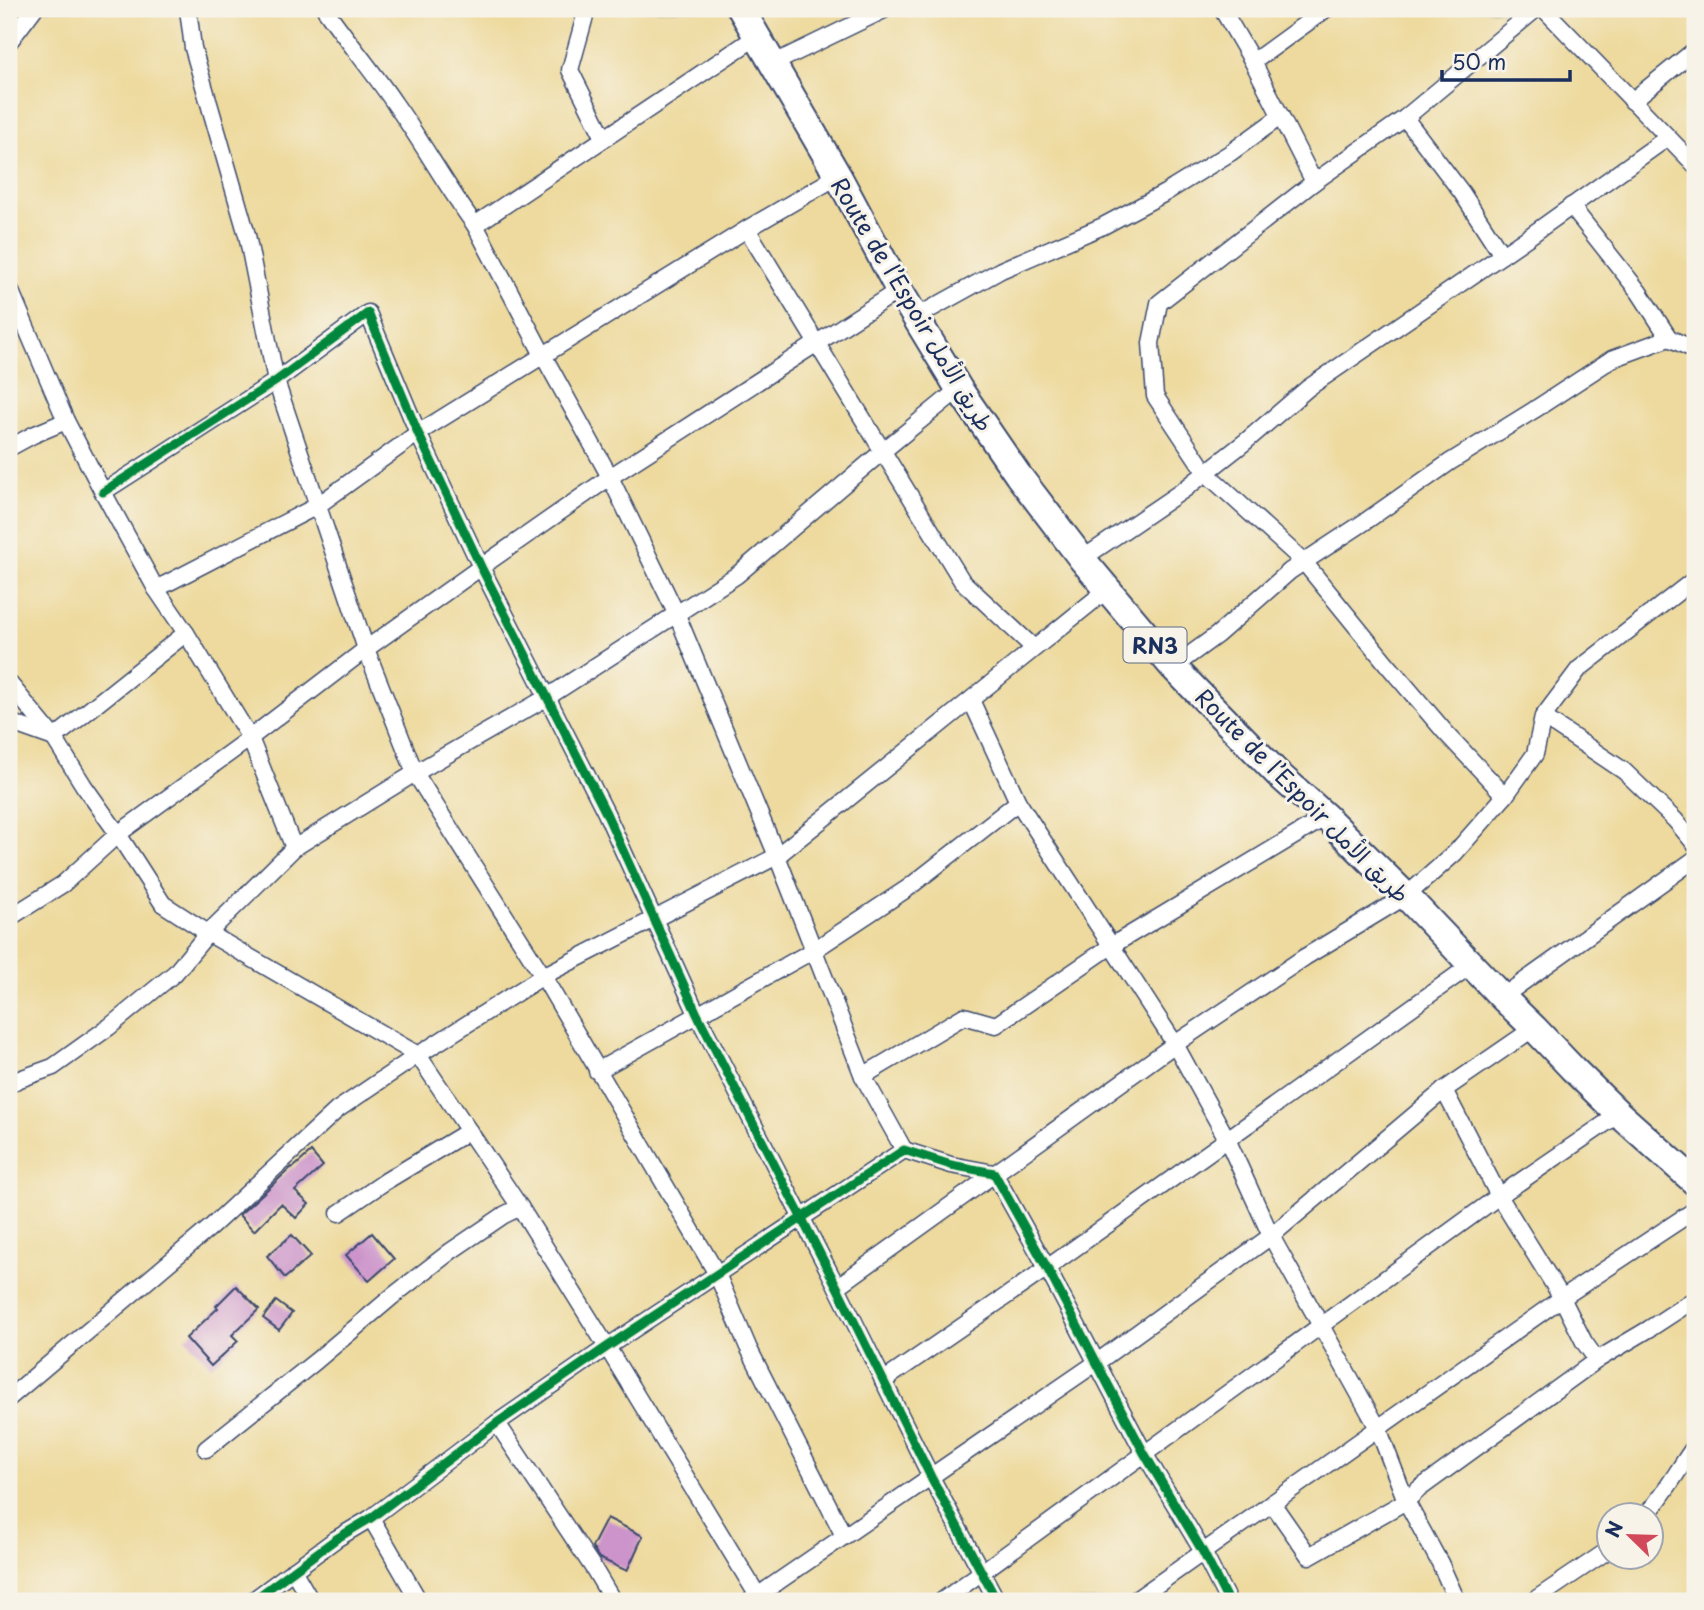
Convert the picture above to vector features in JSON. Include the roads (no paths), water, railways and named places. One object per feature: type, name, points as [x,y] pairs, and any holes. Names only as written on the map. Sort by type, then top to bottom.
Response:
[{"type":"highway","name":"Route de l’Espoir طريق الأمل","points":[[741,9],[838,176],[899,289],[959,389],[1018,475],[1082,559],[1173,667],[1279,775],[1406,896],[1573,1069],[1695,1182]]},
{"type":"street","points":[[9,42],[34,9]]},
{"type":"street","points":[[187,9],[193,48],[247,235],[276,381],[366,649],[415,773],[543,976],[717,1274],[748,1347],[844,1536]]},
{"type":"street","points":[[325,9],[395,103],[454,197],[475,225],[610,477],[677,615],[778,856],[863,1076],[904,1150],[951,1165],[994,1174],[1047,1268],[1144,1453],[1203,1552],[1228,1601]]},
{"type":"street","points":[[587,9],[570,70],[604,138]]},
{"type":"street","points":[[772,64],[850,16],[886,9]]},
{"type":"street","points":[[1222,9],[1253,62],[1314,182]]},
{"type":"street","points":[[1253,62],[1326,9]]},
{"type":"street","points":[[1505,796],[1445,732],[1304,562],[1206,473],[1155,396],[1151,343],[1159,303],[1314,182],[1405,118],[1536,9]]},
{"type":"street","points":[[1544,9],[1695,166]]},
{"type":"street","points":[[475,225],[756,37]]},
{"type":"street","points":[[1632,101],[1695,50]]},
{"type":"street","points":[[916,317],[1000,270],[1103,226],[1165,193],[1230,153],[1281,116]]},
{"type":"street","points":[[1405,118],[1462,193],[1502,255]]},
{"type":"street","points":[[1082,559],[1185,489],[1308,388],[1667,138]]},
{"type":"street","points":[[156,589],[317,506],[418,433],[747,229],[838,176]]},
{"type":"street","points":[[1572,206],[1639,292],[1669,338],[1695,350]]},
{"type":"street","points":[[747,229],[962,581],[1034,649]]},
{"type":"street","points":[[9,286],[66,421],[103,492],[156,589],[250,738],[294,848]]},
{"type":"street","points":[[9,918],[63,884],[118,834],[481,567],[610,477],[899,289]]},
{"type":"street","points":[[103,492],[276,381],[368,313],[418,433],[481,567],[606,813],[697,1014],[931,1477],[997,1601]]},
{"type":"street","points":[[1173,667],[1217,635],[1290,571],[1450,462],[1612,359],[1669,338]]},
{"type":"street","points":[[9,1085],[53,1067],[109,1027],[175,973],[208,933],[294,848],[415,773],[546,698],[737,575],[959,389]]},
{"type":"street","points":[[9,448],[66,421]]},
{"type":"street","points":[[837,1287],[1175,1044],[1305,957],[1406,896],[1455,853],[1505,796],[1535,754],[1543,717],[1579,670],[1695,579]]},
{"type":"street","points":[[9,1398],[211,1227],[337,1110],[543,976],[778,856],[1108,589]]},
{"type":"street","points":[[54,738],[186,634]]},
{"type":"street","points":[[9,682],[54,738],[163,904],[418,1055],[520,1207],[607,1347],[756,1599],[1096,1363],[1271,1236],[1444,1090],[1534,1028]]},
{"type":"street","points":[[971,700],[1018,802],[1175,1044],[1227,1139],[1271,1236],[1378,1428],[1405,1501],[1440,1563],[1457,1601]]},
{"type":"street","points":[[1543,717],[1624,771],[1675,820],[1695,844]]},
{"type":"street","points":[[9,722],[54,738]]},
{"type":"street","points":[[597,1071],[814,950],[908,888],[1018,802]]},
{"type":"street","points":[[863,1076],[964,1016],[996,1025],[1111,946],[1326,817]]},
{"type":"street","points":[[1502,997],[1695,859]]},
{"type":"street","points":[[883,1381],[1047,1268],[1471,965]]},
{"type":"street","points":[[1444,1090],[1499,1196],[1597,1360]]},
{"type":"street","points":[[942,1601],[1499,1196],[1619,1114]]},
{"type":"street","points":[[339,1213],[386,1181],[470,1131]]},
{"type":"street","points":[[252,1601],[336,1539],[371,1518],[497,1423],[904,1150]]},
{"type":"street","points":[[206,1449],[394,1295],[452,1251],[520,1207]]},
{"type":"street","points":[[1134,1601],[1562,1298],[1695,1209]]},
{"type":"street","points":[[1272,1503],[1309,1556],[1405,1501],[1597,1360],[1695,1299]]},
{"type":"street","points":[[497,1423],[613,1601]]},
{"type":"street","points":[[1656,1502],[1695,1446]]},
{"type":"street","points":[[371,1518],[419,1601]]},
{"type":"street","points":[[1533,1601],[1596,1558]]},
{"type":"street","points":[[293,1570],[311,1601]]}]
